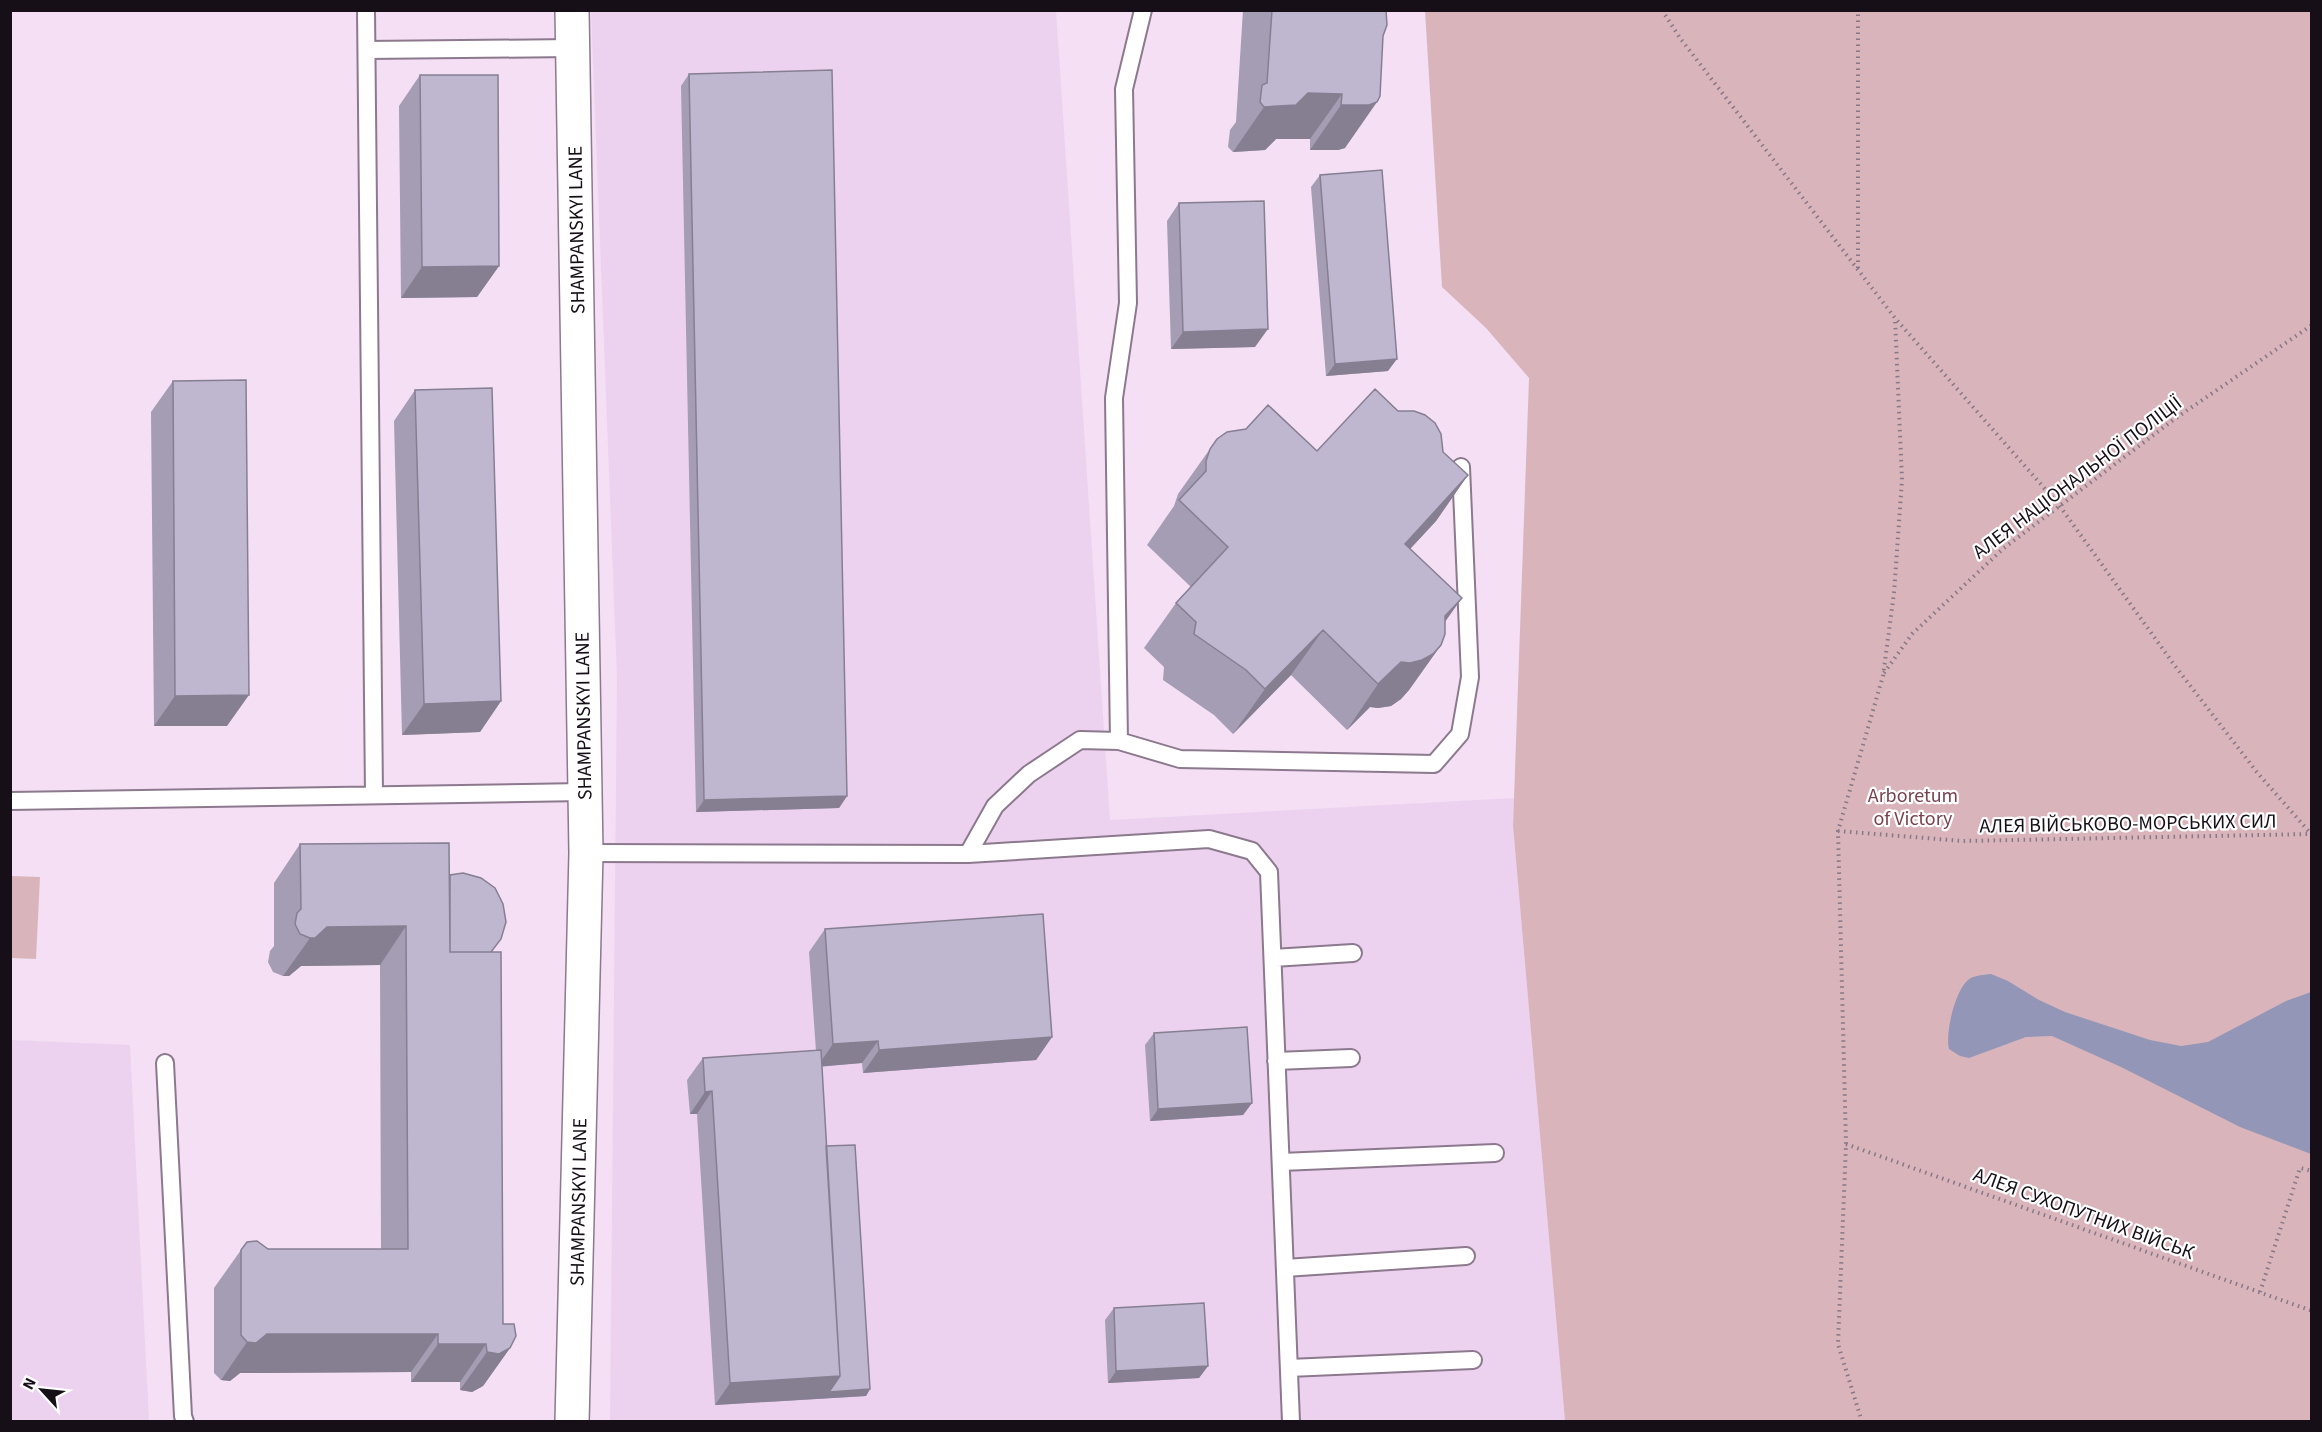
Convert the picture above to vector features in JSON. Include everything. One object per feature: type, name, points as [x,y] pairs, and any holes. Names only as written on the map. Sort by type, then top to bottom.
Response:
[{"type":"street","name":"SHAMPANSKYI LANE","points":[[572,10],[586,853],[573,1422]]},
{"type":"lane","points":[[366,10],[374,795]]},
{"type":"lane","points":[[1119,741],[1114,398],[1128,303],[1124,89],[1143,10]]},
{"type":"lane","points":[[367,50],[573,48]]},
{"type":"lane","points":[[968,854],[995,806],[1029,774],[1080,740],[1119,741],[1180,759],[1434,764],[1460,734],[1470,677],[1461,467]]},
{"type":"lane","points":[[10,801],[584,792]]},
{"type":"lane","points":[[586,853],[968,854],[1209,839],[1252,851],[1269,872],[1291,1422]]},
{"type":"lane","points":[[1273,958],[1353,953]]},
{"type":"lane","points":[[1276,1061],[1351,1058]]},
{"type":"lane","points":[[165,1063],[185,1422]]},
{"type":"lane","points":[[1281,1162],[1495,1153]]},
{"type":"lane","points":[[1285,1268],[1466,1256]]},
{"type":"lane","points":[[1289,1368],[1473,1360]]},
{"type":"path","points":[[1662,10],[1680,38],[1895,318],[2059,505],[2175,666],[2256,771],[2311,834]]},
{"type":"path","points":[[1858,10],[1858,269]]},
{"type":"path","points":[[1862,1422],[1838,1344],[1846,1144],[1838,831],[1882,676],[1894,593],[1902,480],[1895,318]]},
{"type":"path","name":"АЛЕЯ НАЦІОНАЛЬНОЇ ПОЛІЦІЇ","points":[[1882,676],[1912,634],[2004,548],[2176,418],[2312,325]]},
{"type":"path","name":"АЛЕЯ ВІЙСЬКОВО-МОРСЬКИХ СИЛ","points":[[1838,831],[1963,841],[2311,834]]},
{"type":"path","name":"АЛЕЯ СУХОПУТНИХ ВІЙСЬК","points":[[1846,1144],[2312,1311]]},
{"type":"path","points":[[2260,1292],[2301,1168],[2312,1171]]},
{"type":"shaded area","points":[[591,11],[1056,11],[1110,820],[1514,798],[1513,826],[1565,1421],[610,1421],[617,677]]},
{"type":"shaded area","points":[[11,1040],[130,1045],[149,1421],[11,1421]]},
{"type":"green space","name":"Arboretum of Victory","points":[[1425,11],[2311,11],[2311,1421],[1565,1421],[1513,826],[1529,378],[1486,328],[1442,287]]},
{"type":"green space","points":[[11,876],[40,877],[36,959],[11,958]]},
{"type":"water","points":[[1991,974],[2065,1012],[2150,1040],[2181,1046],[2208,1042],[2286,1001],[2311,992],[2311,1154],[2240,1127],[2121,1067],[2052,1036],[2026,1037],[1969,1058],[1960,1056],[1949,1049],[1948,1042],[1955,1002],[1963,985],[1970,978]]},
{"type":"building","points":[[1272,10],[1386,10],[1387,25],[1383,36],[1380,96],[1377,102],[1369,105],[1341,105],[1342,94],[1308,93],[1296,105],[1264,107],[1260,102],[1262,85],[1267,83]]},
{"type":"building","points":[[832,70],[847,796],[704,800],[689,74]]},
{"type":"building","points":[[420,75],[498,75],[499,266],[422,267]]},
{"type":"building","points":[[1382,170],[1397,359],[1335,364],[1320,175]]},
{"type":"building","points":[[1264,201],[1268,329],[1183,332],[1179,203]]},
{"type":"building","points":[[246,380],[249,695],[175,696],[173,381]]},
{"type":"building","points":[[492,388],[501,701],[424,704],[415,390]]},
{"type":"building","points":[[1375,389],[1398,411],[1414,411],[1425,415],[1435,423],[1441,434],[1443,452],[1468,475],[1405,544],[1462,598],[1445,616],[1445,634],[1441,645],[1433,654],[1410,663],[1401,662],[1378,684],[1323,630],[1265,689],[1246,670],[1194,634],[1196,622],[1176,603],[1228,547],[1179,500],[1206,471],[1210,449],[1217,439],[1227,432],[1246,429],[1268,405],[1317,451]]},
{"type":"building","points":[[449,843],[450,952],[501,952],[503,1324],[514,1324],[516,1336],[510,1348],[499,1354],[487,1352],[486,1344],[438,1344],[438,1334],[267,1334],[256,1343],[247,1342],[241,1335],[241,1250],[247,1242],[257,1241],[268,1249],[408,1249],[406,926],[327,927],[315,938],[300,934],[295,924],[297,913],[301,909],[300,844]]},
{"type":"building","points":[[463,873],[481,878],[495,888],[503,904],[506,922],[501,939],[491,952],[450,952],[450,875]]},
{"type":"building","points":[[1043,914],[1052,1037],[879,1050],[878,1041],[833,1044],[825,929]]},
{"type":"building","points":[[1247,1027],[1252,1103],[1158,1109],[1154,1033]]},
{"type":"building","points":[[821,1050],[840,1376],[730,1383],[712,1091],[705,1092],[703,1058]]},
{"type":"building","points":[[855,1145],[870,1389],[829,1392],[840,1376],[826,1146]]},
{"type":"building","points":[[1204,1303],[1208,1366],[1116,1371],[1114,1308]]}]
